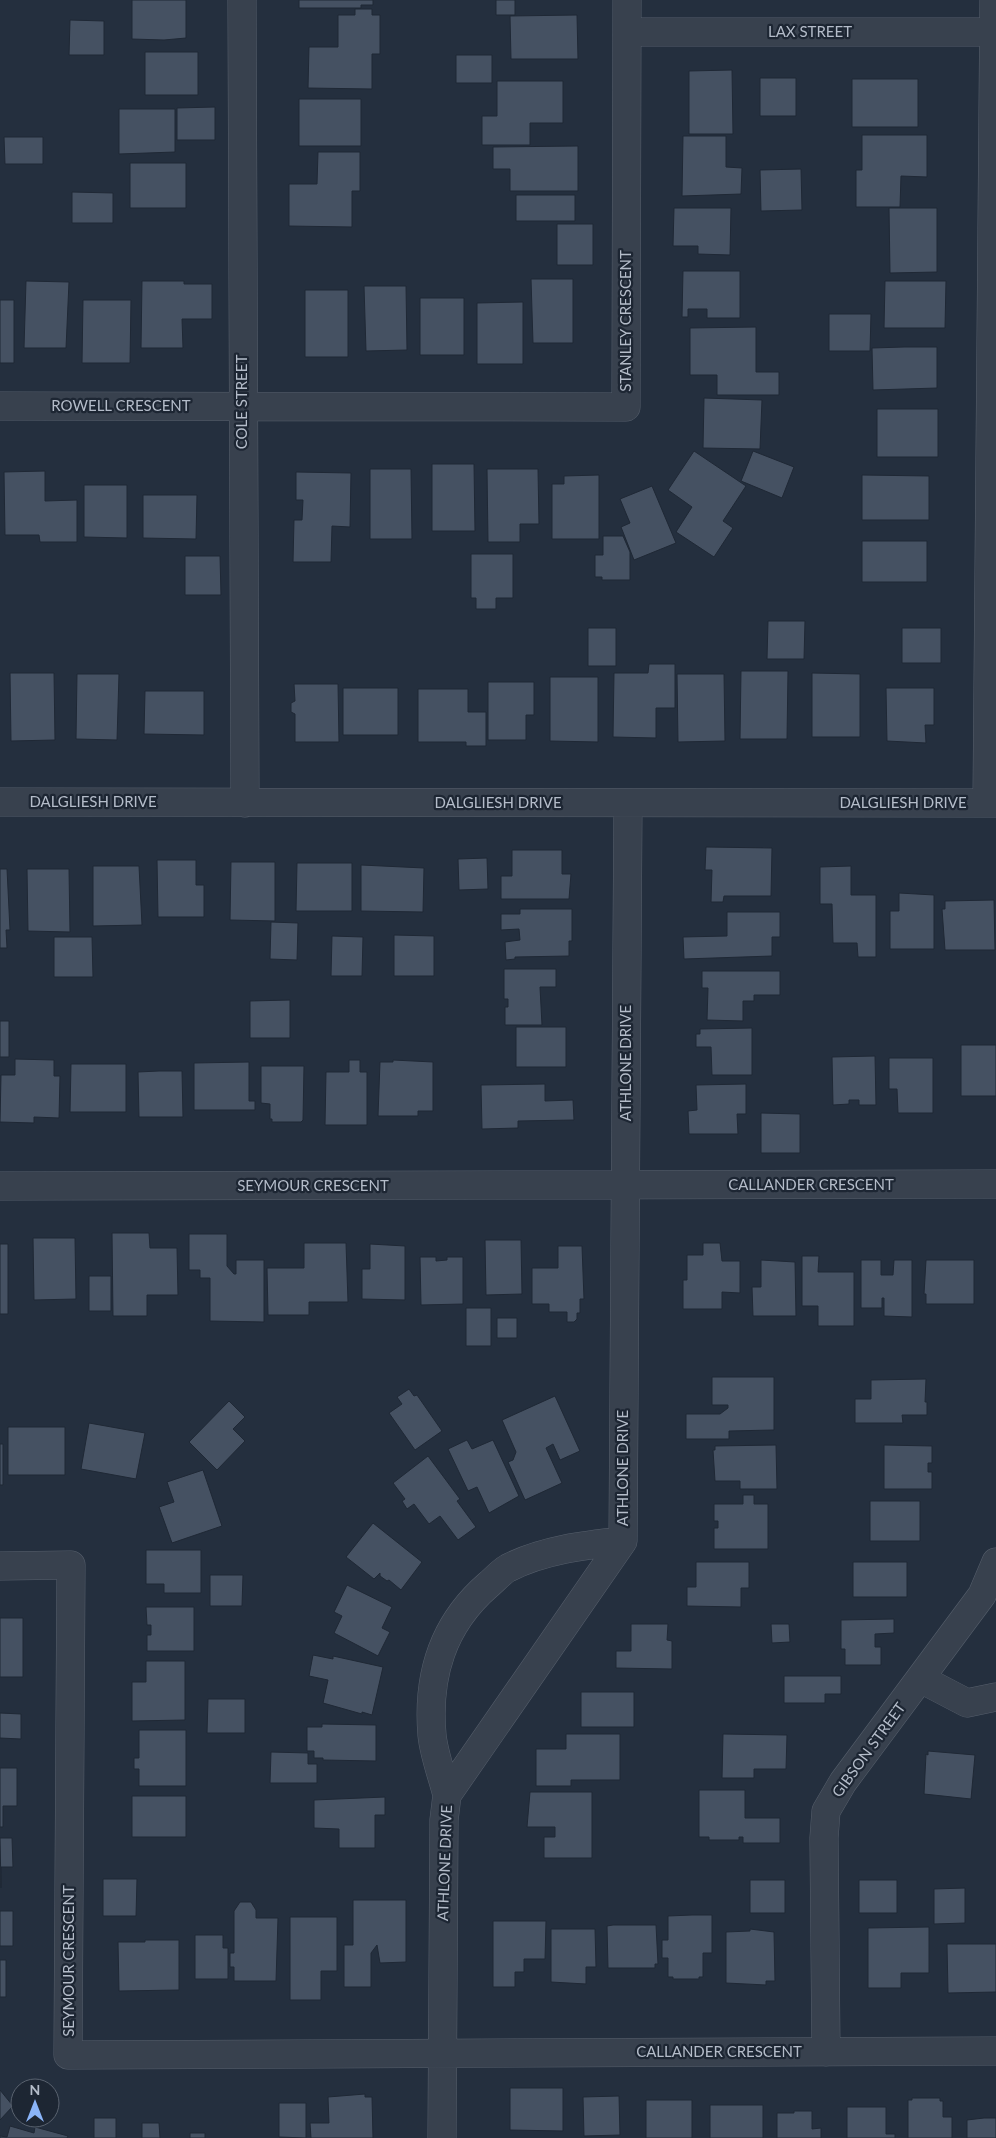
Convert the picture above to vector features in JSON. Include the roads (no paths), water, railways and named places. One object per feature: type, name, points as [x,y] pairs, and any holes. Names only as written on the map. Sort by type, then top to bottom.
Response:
[{"type":"street","name":"COLE STREET","points":[[242,0],[242,406],[245,803]]},
{"type":"street","name":"STANLEY CRESCENT","points":[[242,406],[626,407],[627,0]]},
{"type":"street","points":[[992,803],[994,0]]},
{"type":"street","name":"LAX STREET","points":[[627,32],[994,32]]},
{"type":"street","name":"ROWELL CRESCENT","points":[[0,406],[242,406]]},
{"type":"street","name":"DALGLIESH DRIVE","points":[[0,802],[992,803]]},
{"type":"street","name":"ATHLONE DRIVE","points":[[442,2138],[444,1820],[447,1794],[622,1541],[628,803]]},
{"type":"street","name":"CALLANDER CRESCENT","points":[[626,1185],[996,1184]]},
{"type":"street","name":"SEYMOUR CRESCENT","points":[[0,1186],[626,1185]]},
{"type":"street","points":[[447,1794],[432,1737],[431,1691],[440,1654],[455,1621],[478,1594],[507,1568],[580,1546],[622,1541]]},
{"type":"street","name":"GIBSON STREET","points":[[826,2052],[824,1838],[826,1811],[843,1782],[921,1679],[989,1600],[996,1562]]},
{"type":"street","name":"SEYMOUR CRESCENT","points":[[0,1566],[71,1565],[68,2054],[442,2052]]},
{"type":"street","points":[[921,1679],[967,1703],[996,1697]]},
{"type":"street","name":"CALLANDER CRESCENT","points":[[442,2052],[996,2050]]}]
